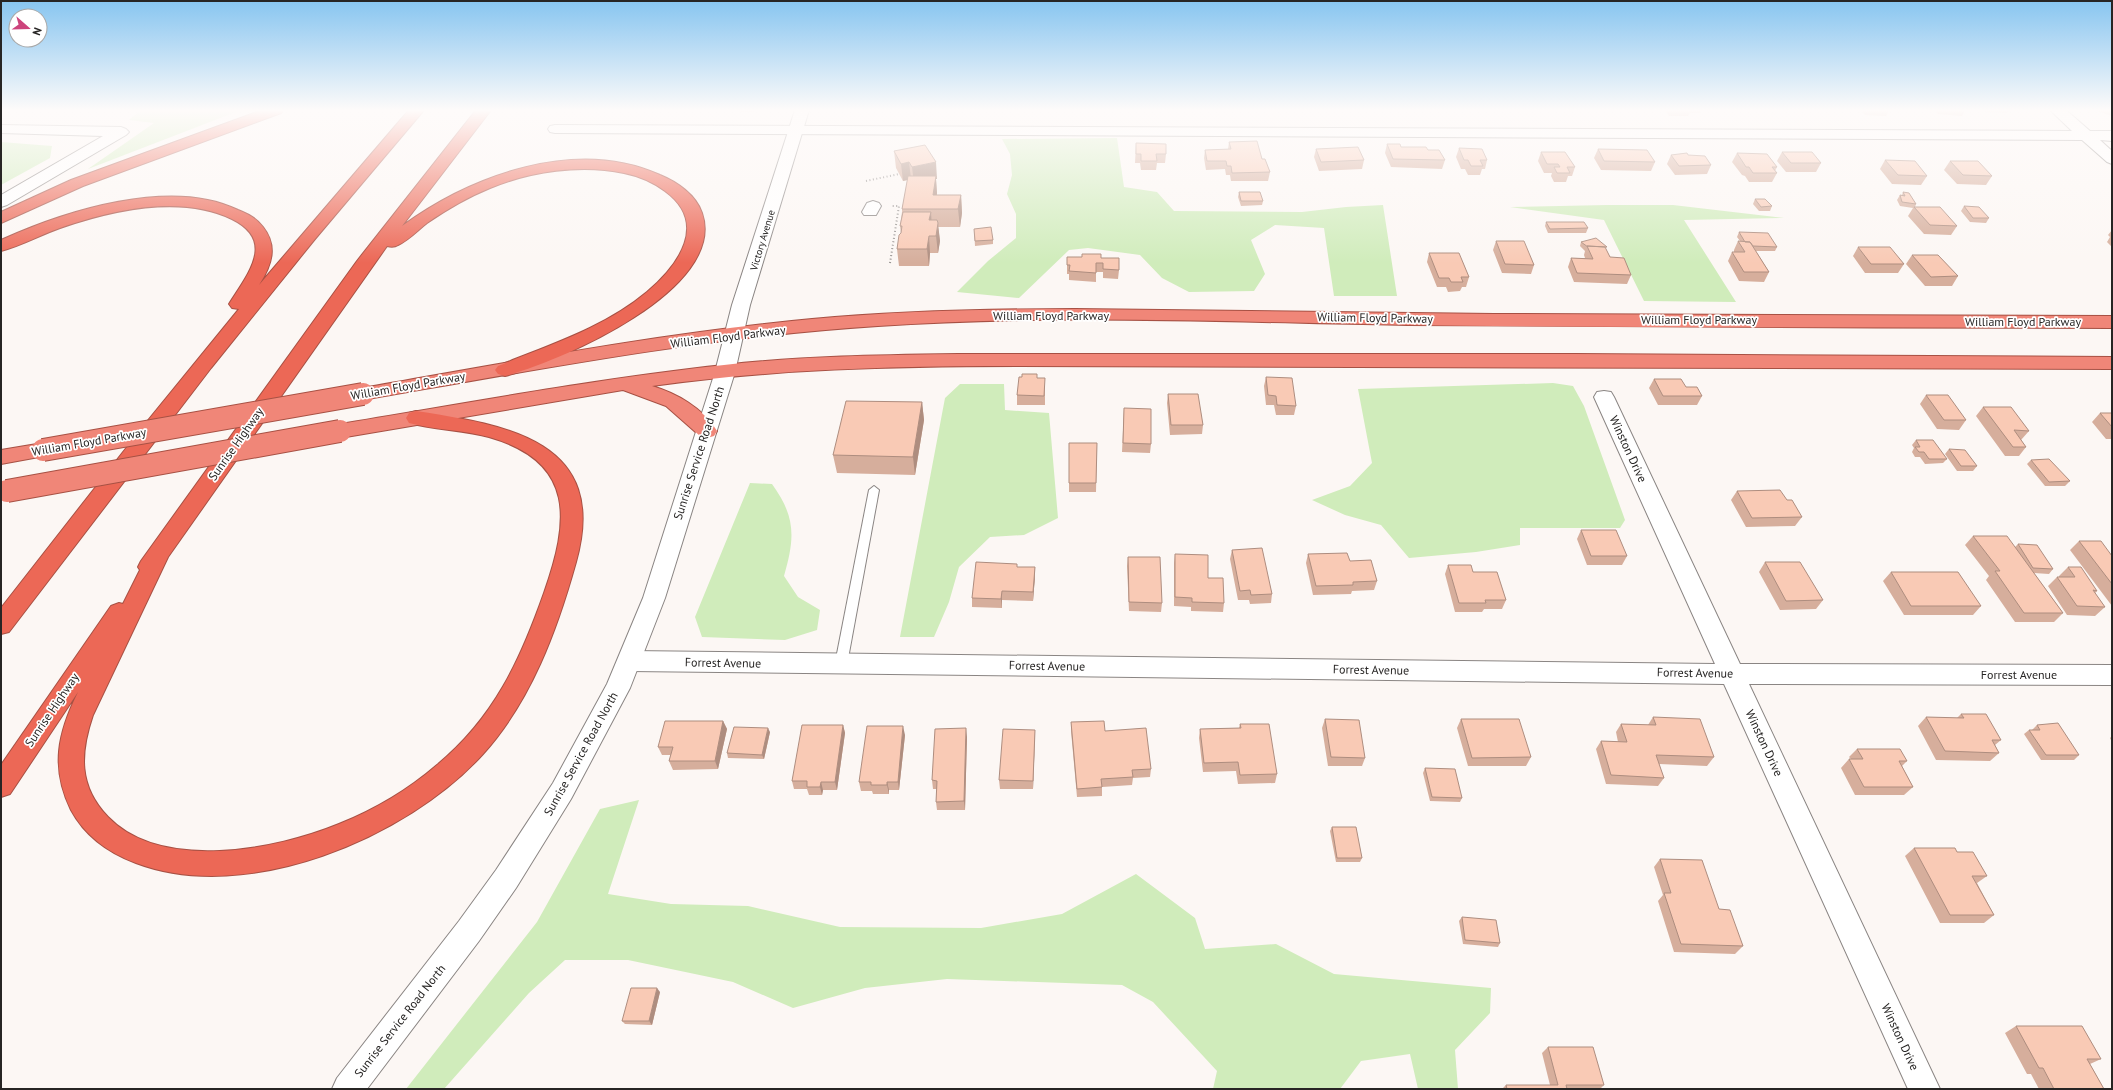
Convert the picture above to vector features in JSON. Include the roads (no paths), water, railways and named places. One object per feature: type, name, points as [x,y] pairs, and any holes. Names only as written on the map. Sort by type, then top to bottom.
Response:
[{"type":"highway","points":[[1,218],[77,183],[137,161]]},
{"type":"highway","points":[[1,625],[201,366],[372,161]]},
{"type":"highway","name":"Sunrise Highway","points":[[1,786],[158,555],[363,265],[444,161]]},
{"type":"highway","points":[[363,265],[422,218],[452,199],[484,184],[521,173],[560,166],[614,168],[654,178],[665,183],[684,197],[695,216],[694,239],[684,262],[661,288],[630,313],[591,335],[505,370]]},
{"type":"highway","points":[[1,246],[30,232],[60,222],[105,210],[137,205],[172,202],[200,204],[225,210],[243,218],[261,235],[264,247],[263,260],[255,277],[201,366]]},
{"type":"highway","name":"William Floyd Parkway","points":[[1,457],[362,394],[734,333],[875,320],[1026,316],[1278,315],[1407,319],[2112,322]]},
{"type":"highway","points":[[4,492],[489,404],[614,384],[725,372],[847,363],[1009,361],[1514,360],[2112,363]]},
{"type":"highway","points":[[614,384],[644,390],[669,398],[684,408],[706,431]]},
{"type":"highway","points":[[158,555],[109,658],[87,697],[74,733],[70,754],[70,772],[74,790],[82,806],[93,820],[106,833],[141,853],[185,863],[207,864],[282,856],[340,837],[394,810],[445,775],[479,740],[499,716],[522,676],[540,637],[567,556],[573,522],[572,508],[567,486],[553,466],[533,449],[495,432],[416,418]]},
{"type":"street","points":[[1,202],[72,161]]},
{"type":"street","name":"Victory Avenue","points":[[725,372],[734,333],[785,161]]},
{"type":"street","name":"Sunrise Service Road North","points":[[348,1089],[469,931],[537,833],[603,719],[630,661],[654,598],[725,372]]},
{"type":"street","name":"Winston Drive","points":[[1604,397],[1924,1089]]},
{"type":"street","name":"Forrest Avenue","points":[[630,661],[1731,674],[2112,675]]},
{"type":"lane","points":[[841,664],[874,490]]}]
